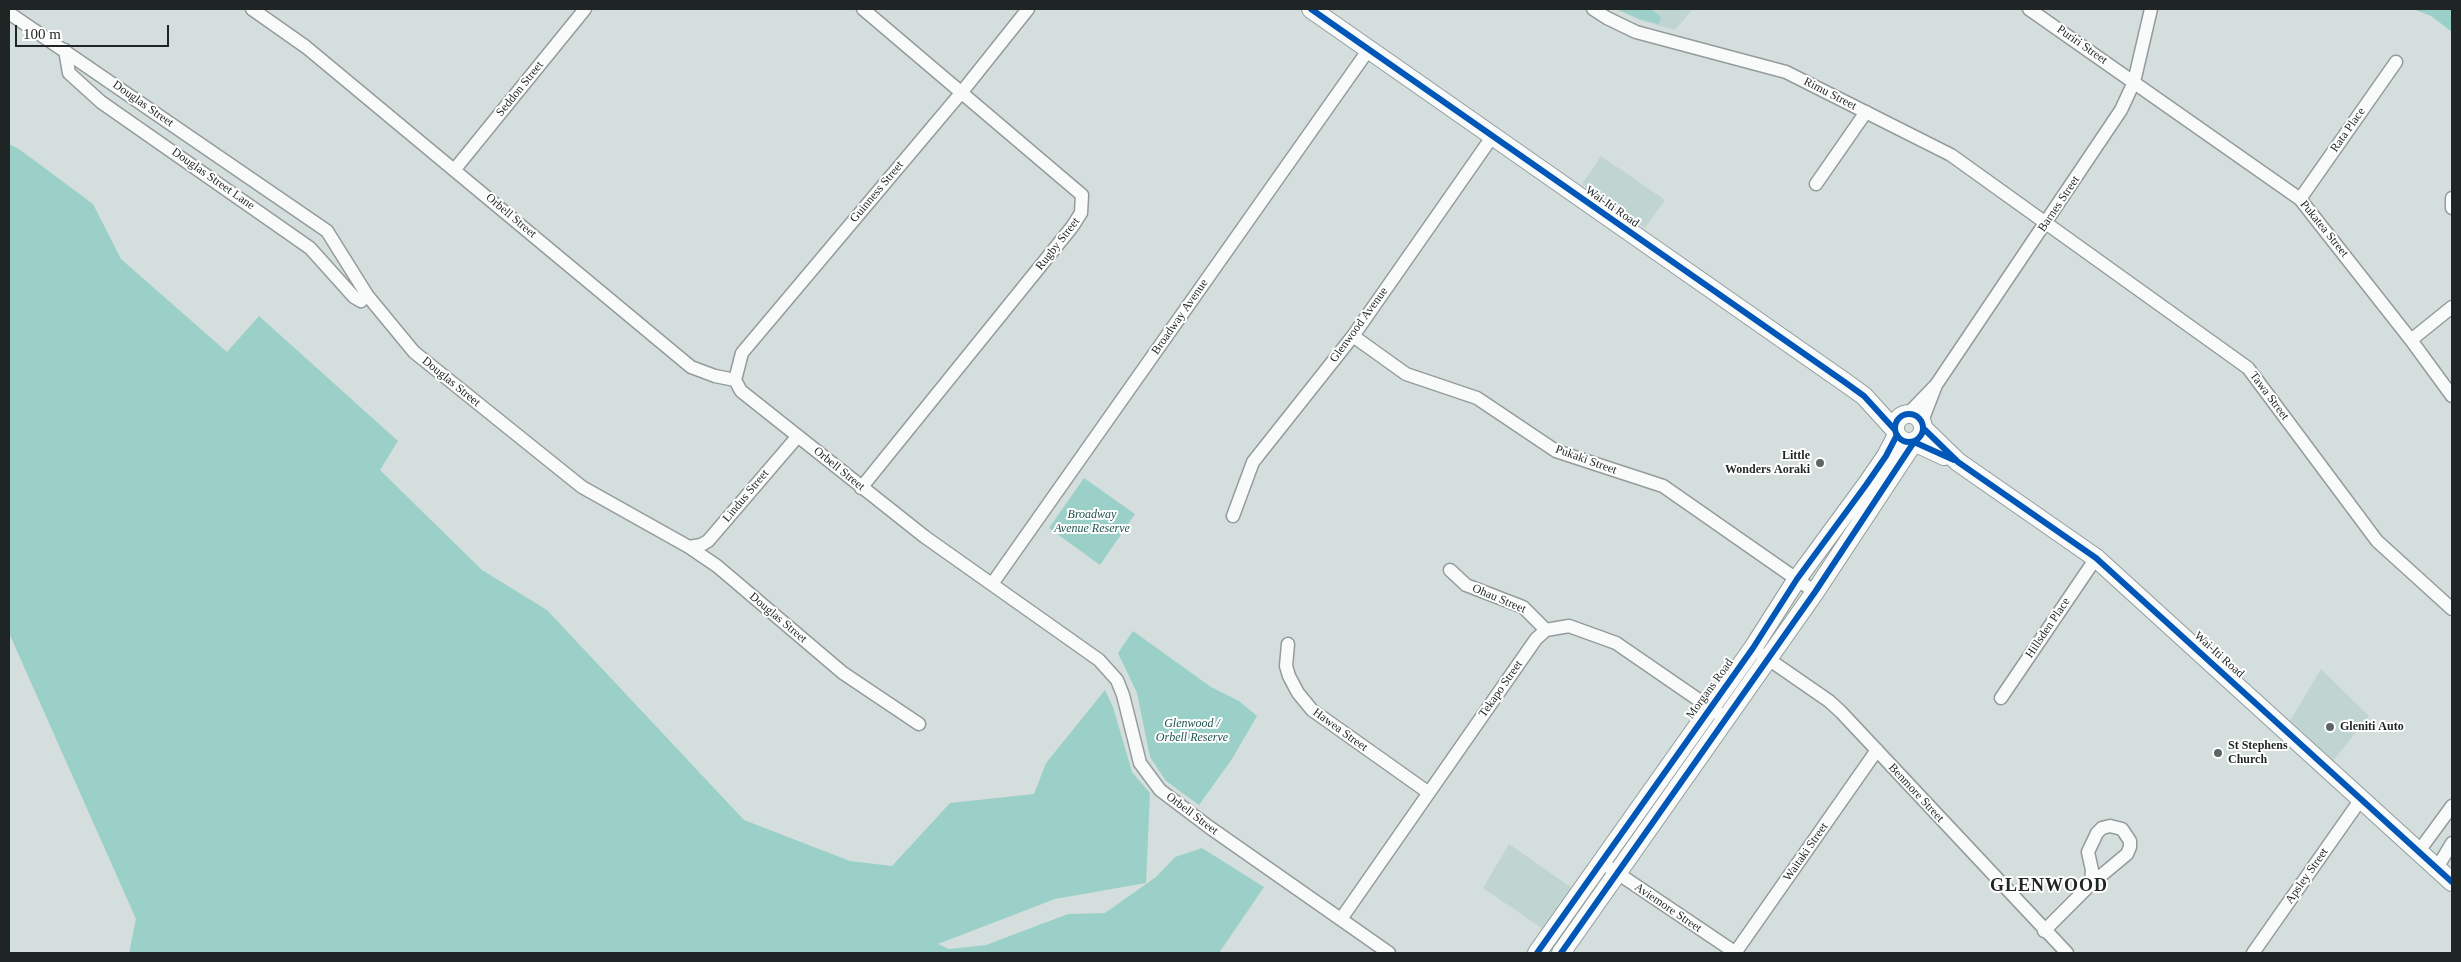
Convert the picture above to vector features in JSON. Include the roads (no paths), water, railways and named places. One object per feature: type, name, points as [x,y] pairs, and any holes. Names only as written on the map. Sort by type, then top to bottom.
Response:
[{"type":"street","name":"Orbell Street","points":[[252,9],[306,46],[456,169],[691,368],[714,376],[735,380],[740,391],[925,538],[1109,669],[1117,680],[1123,695],[1140,763],[1160,790],[1208,828],[1389,953]]},
{"type":"street","name":"Seddon Street","points":[[456,169],[585,9]]},
{"type":"street","name":"Rugby Street","points":[[861,488],[1072,227],[1081,213],[1082,195],[863,9]]},
{"type":"street","name":"Guinness Street","points":[[735,380],[742,353],[961,93],[1028,9]]},
{"type":"street","name":"Wai-Iti Road","points":[[1311,9],[2096,558],[2452,882]]},
{"type":"street","name":"Rimu Street","points":[[1593,9],[1636,32],[1786,72],[1950,155],[2046,223]]},
{"type":"street","name":"Puriri Street","points":[[2029,9],[2134,82]]},
{"type":"street","name":"Barnes Street","points":[[1909,426],[2114,122],[2134,82],[2152,9]]},
{"type":"street","name":"Douglas Street","points":[[9,13],[327,231],[367,295],[414,352],[582,487],[689,547],[717,566],[843,673],[919,724]]},
{"type":"street","name":"Broadway Avenue","points":[[992,584],[1369,49]]},
{"type":"street","name":"Douglas Street Lane","points":[[65,50],[69,73],[101,102],[310,248],[354,297],[361,301],[367,295]]},
{"type":"street","name":"Rata Place","points":[[2300,199],[2396,62]]},
{"type":"street","name":"Pukatea Street","points":[[2134,82],[2300,199],[2411,340],[2452,396]]},
{"type":"street","points":[[1816,184],[1866,112]]},
{"type":"street","name":"Glenwood Avenue","points":[[1233,516],[1253,462],[1353,336],[1492,137]]},
{"type":"street","points":[[2452,198],[2452,208]]},
{"type":"street","name":"Tawa Street","points":[[2046,223],[2248,368],[2377,541],[2452,609]]},
{"type":"street","points":[[2411,340],[2452,307]]},
{"type":"street","name":"Pukaki Street","points":[[1353,336],[1406,374],[1477,398],[1556,451],[1663,486],[1816,592]]},
{"type":"street","name":"Morgans Road","points":[[1561,953],[1725,718],[1797,579],[1909,426]]},
{"type":"street","name":"Morgans Road","points":[[1537,953],[1710,707],[1816,592],[1909,426]]},
{"type":"street","name":"Lindus Street","points":[[689,547],[701,546],[708,541],[798,436]]},
{"type":"street","name":"Hillsden Place","points":[[2001,698],[2096,558]]},
{"type":"street","name":"Ohau Street","points":[[1450,570],[1466,585],[1523,607],[1546,630]]},
{"type":"street","points":[[1546,630],[1569,626],[1603,637],[1630,652],[1725,718]]},
{"type":"street","name":"Tekapo Street","points":[[1341,919],[1536,640],[1546,630]]},
{"type":"street","name":"Hawea Street","points":[[1288,644],[1286,666],[1289,676],[1298,693],[1312,710],[1429,793]]},
{"type":"street","name":"Benmore Street","points":[[1760,653],[1829,700],[2044,931],[2067,953]]},
{"type":"street","name":"Waitaki Street","points":[[1736,953],[1877,750]]},
{"type":"street","name":"Apsley Street","points":[[2253,953],[2361,800]]},
{"type":"street","points":[[2419,851],[2452,806]]},
{"type":"street","points":[[2044,931],[2091,884],[2127,854],[2130,841],[2122,829],[2110,826],[2102,828],[2097,833],[2088,852],[2092,870],[2091,884]]},
{"type":"street","points":[[2436,868],[2452,843]]},
{"type":"street","name":"Aviemore Street","points":[[1601,862],[1736,953]]},
{"type":"place","name":"Little Wonders Aoraki","points":[[1820,463]]},
{"type":"place","name":"Gleniti Auto","points":[[2330,727]]},
{"type":"place","name":"St Stephens Church","points":[[2218,753]]},
{"type":"district","name":"GLENWOOD","points":[[2049,886]]},
{"type":"park label","name":"Broadway Avenue Reserve","points":[[1092,522]]},
{"type":"park label","name":"Glenwood / Orbell Reserve","points":[[1192,731]]}]
